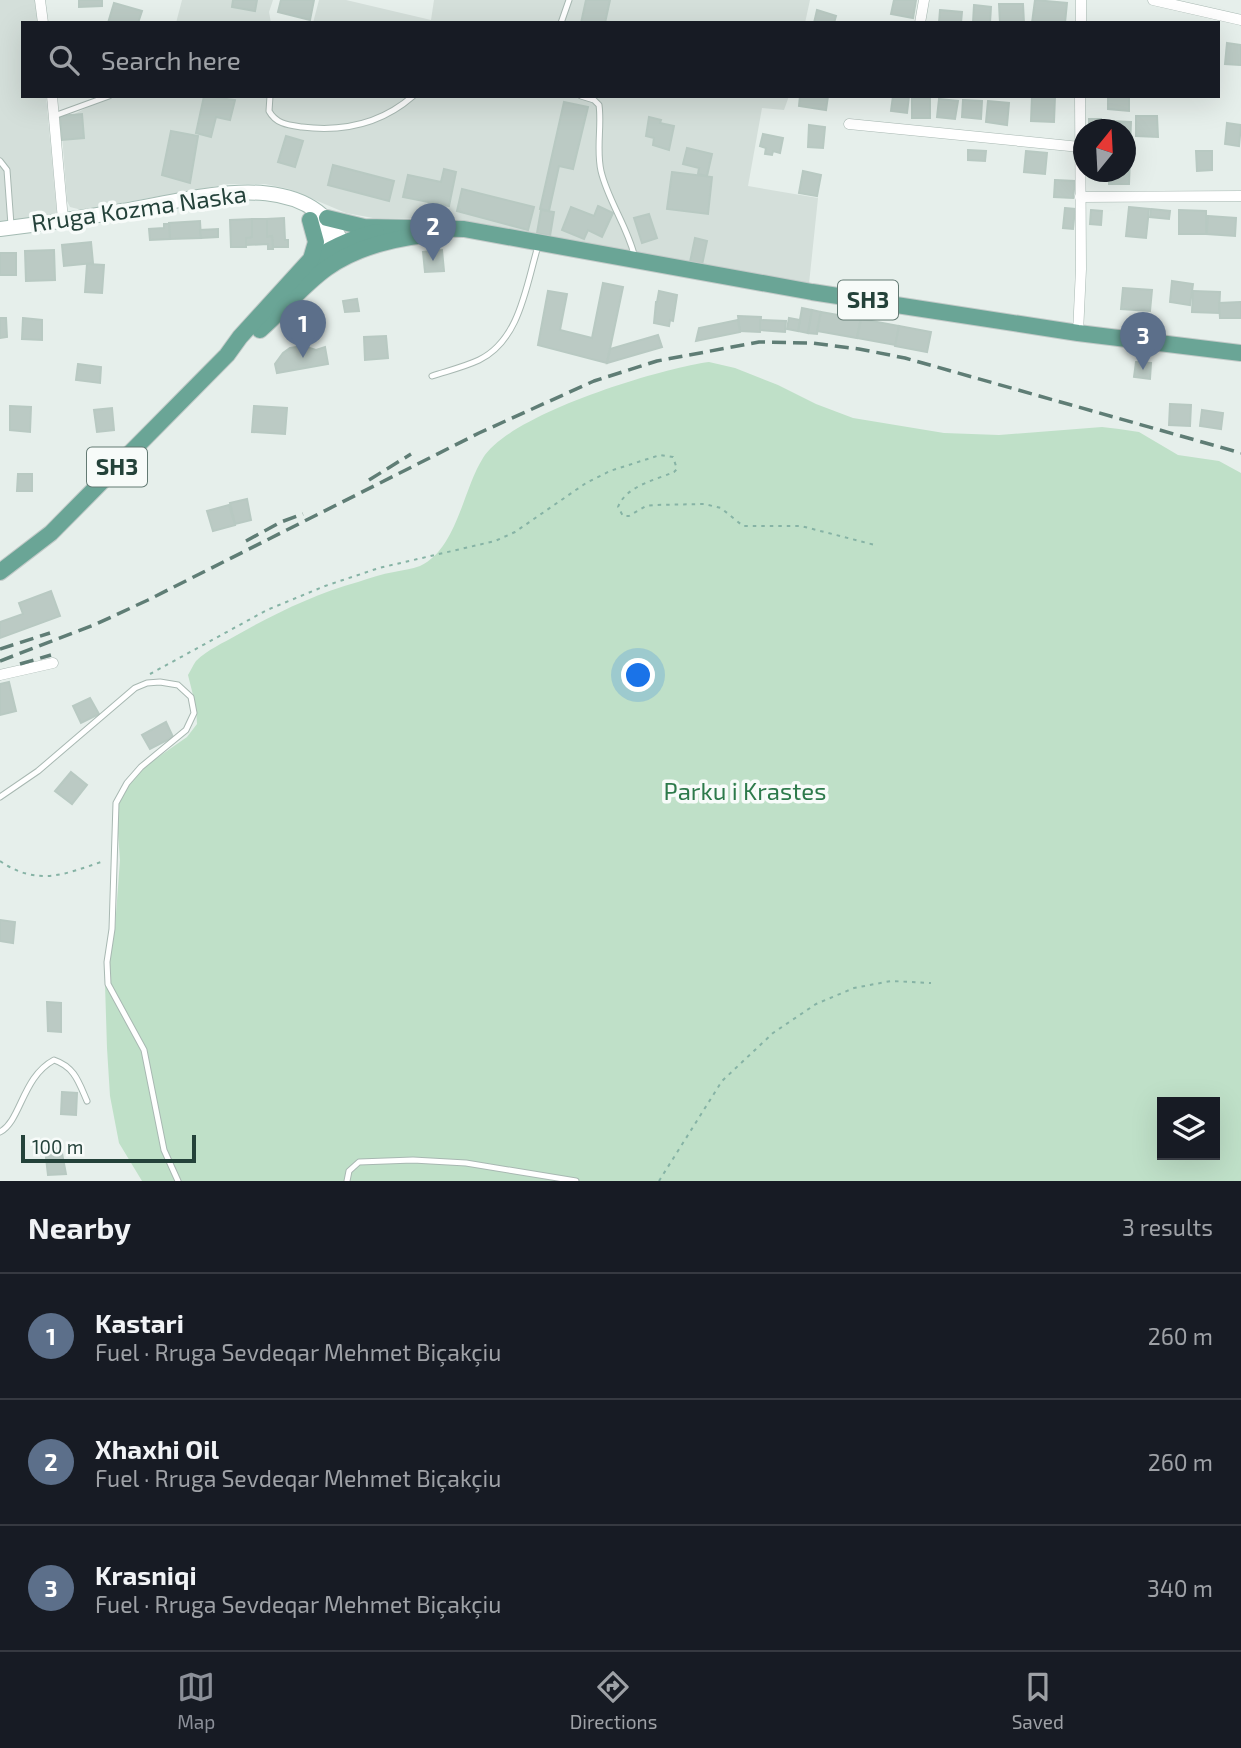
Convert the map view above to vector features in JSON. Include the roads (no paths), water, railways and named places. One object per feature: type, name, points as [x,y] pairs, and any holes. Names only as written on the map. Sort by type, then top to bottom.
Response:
[{"type":"main road","name":"Rruga Kozma Naska","points":[[5,228],[220,193],[257,191],[305,204],[319,219]]},
{"type":"main road","points":[[319,219],[354,226],[402,228]]},
{"type":"main road","points":[[319,219],[334,225],[339,252]]},
{"type":"main road","points":[[303,268],[311,259],[319,219]]},
{"type":"main road","name":"SH3","points":[[227,355],[303,268],[339,252],[369,234],[402,228],[442,227],[812,292],[1078,333],[1241,353]]},
{"type":"main road","name":"SH3","points":[[0,572],[51,533],[227,355],[262,328],[339,252],[421,235],[496,236]]},
{"type":"street","points":[[40,0],[43,21]]},
{"type":"street","points":[[920,21],[924,0]]},
{"type":"street","points":[[1081,0],[1081,21]]},
{"type":"street","points":[[1153,0],[1241,20]]},
{"type":"street","points":[[51,98],[63,220]]},
{"type":"street","points":[[1080,98],[1080,119]]},
{"type":"street","points":[[849,124],[1073,146]]},
{"type":"street","points":[[1078,333],[1081,270],[1080,182]]},
{"type":"street","points":[[1080,197],[1241,196]]},
{"type":"street","points":[[0,674],[53,663]]},
{"type":"lane","points":[[562,21],[569,0]]},
{"type":"lane","points":[[54,116],[104,98]]},
{"type":"lane","points":[[270,98],[269,111],[282,123],[326,130],[363,125],[388,114],[410,98]]},
{"type":"lane","points":[[588,98],[599,105],[598,152],[601,169],[605,186],[625,228],[635,261]]},
{"type":"lane","points":[[0,160],[7,170],[5,228]]},
{"type":"lane","points":[[432,376],[478,360],[503,343],[513,328],[539,243]]},
{"type":"lane","points":[[0,797],[38,771],[135,688],[160,682],[178,685],[191,697],[194,713],[186,730],[141,767],[127,783],[116,803],[116,857],[108,984],[144,1050],[164,1150],[178,1181]]},
{"type":"lane","points":[[0,1132],[4,1131],[11,1121],[39,1069],[54,1060],[64,1063],[75,1074],[87,1101]]},
{"type":"lane","points":[[346,1181],[349,1171],[359,1162],[413,1160],[477,1165],[576,1181]]},
{"type":"railway","points":[[0,661],[94,625],[148,600],[479,433],[594,381],[657,361],[759,342],[812,343],[905,358],[1241,453]]},
{"type":"railway","points":[[369,480],[411,454]]},
{"type":"railway","points":[[246,541],[281,522],[303,514]]},
{"type":"railway","points":[[0,649],[50,633]]},
{"type":"railway","points":[[20,664],[51,655]]},
{"type":"place","name":"Xhaxhi Oil","points":[[433,261]]},
{"type":"place","name":"Kastari","points":[[303,358]]},
{"type":"place","name":"Krasniqi","points":[[1143,370]]},
{"type":"park label","name":"Parku i Krastes","points":[[745,792]]}]
